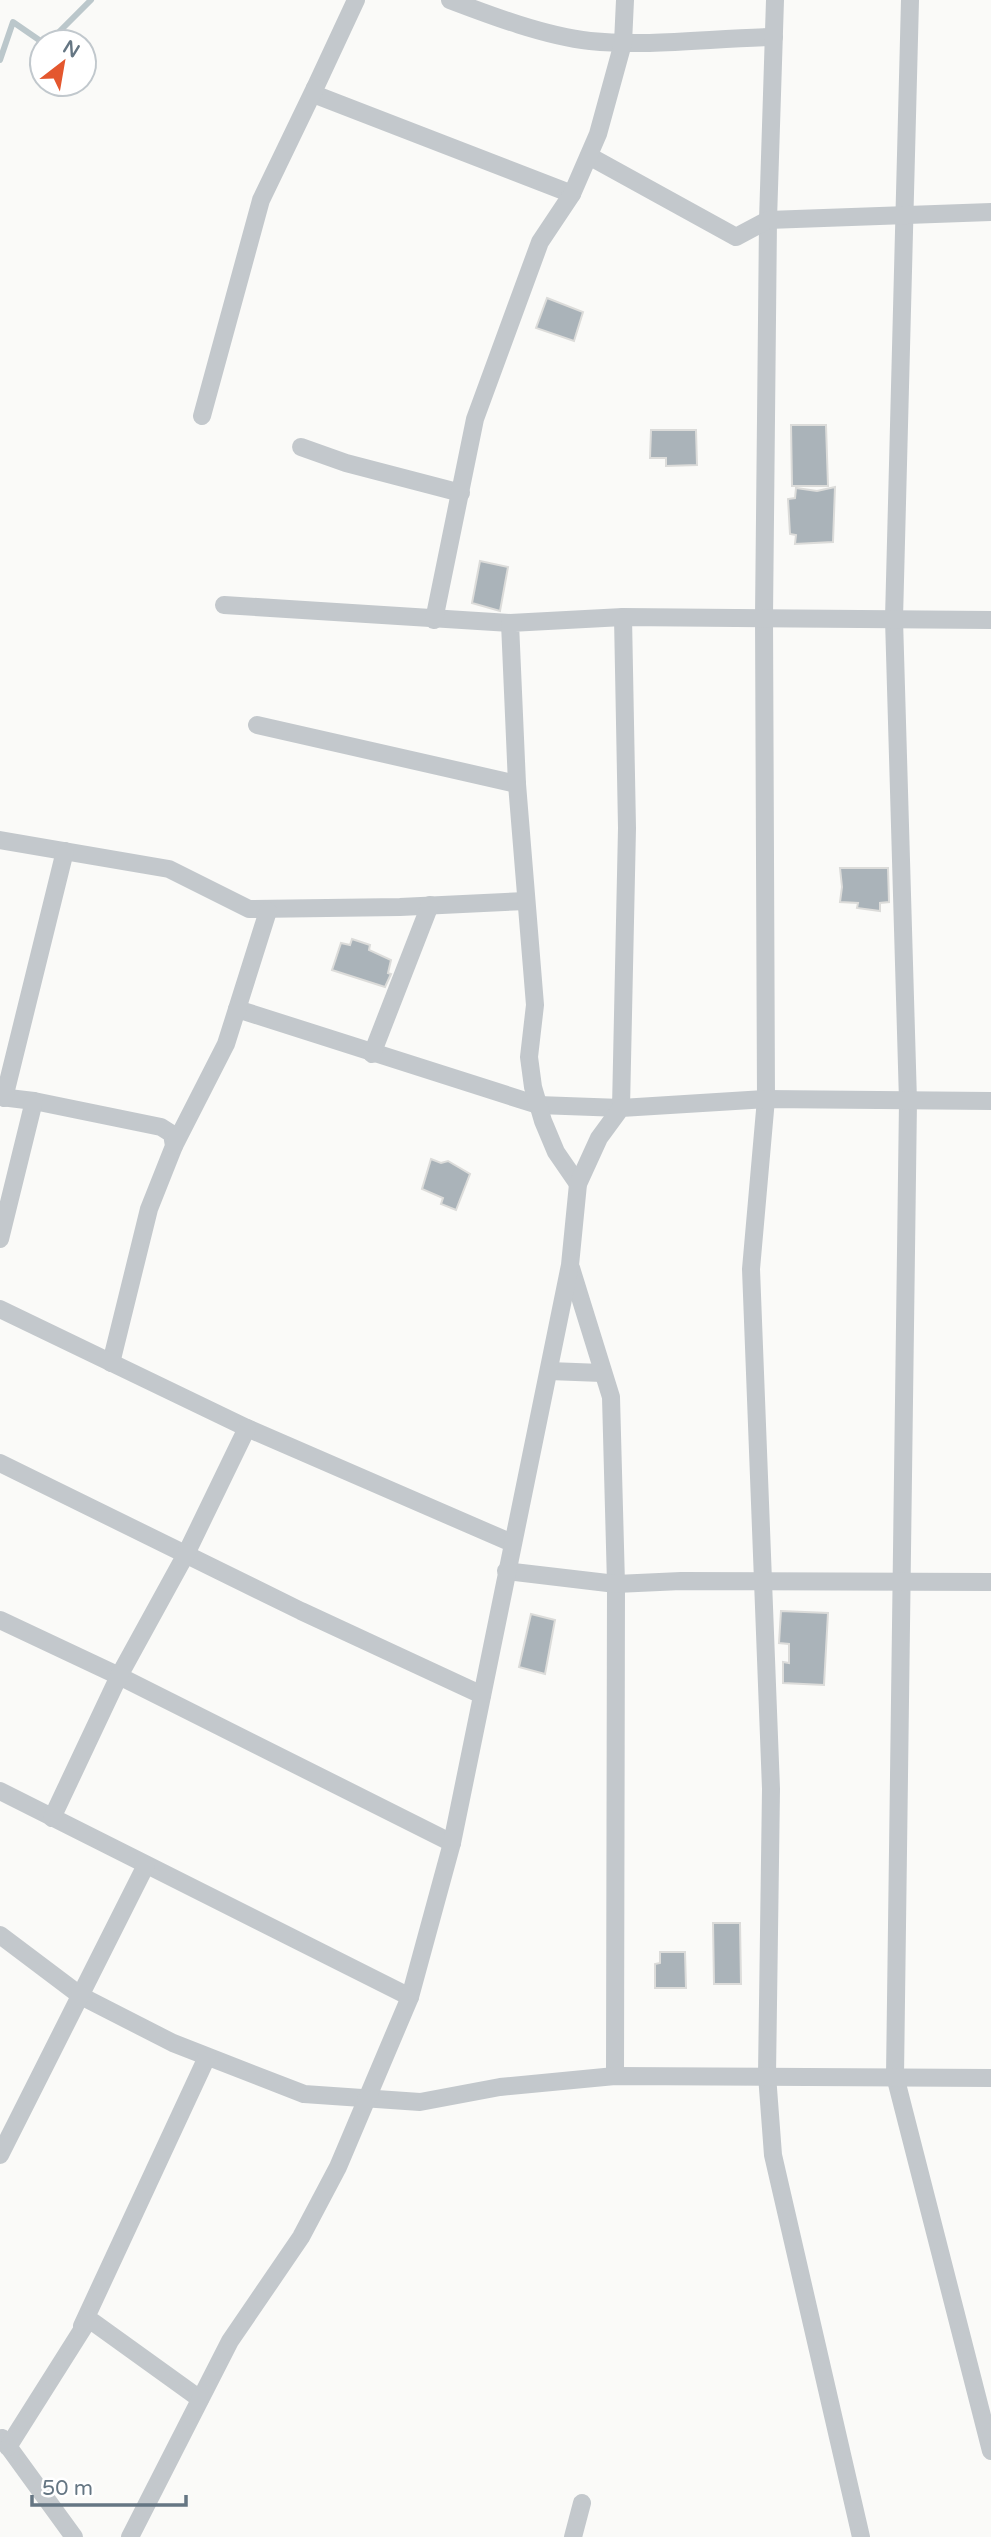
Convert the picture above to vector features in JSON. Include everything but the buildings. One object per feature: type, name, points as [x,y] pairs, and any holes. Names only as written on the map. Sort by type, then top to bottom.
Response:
[{"type":"street","points":[[202,416],[261,201],[356,0]]},
{"type":"street","points":[[450,0],[494,17],[587,41],[624,43],[774,37]]},
{"type":"street","points":[[434,620],[475,419],[540,242],[572,194],[598,134],[624,43],[625,0]]},
{"type":"street","points":[[775,0],[768,220],[764,617],[766,1099],[751,1269],[771,1789],[766,2075],[773,2155],[861,2537]]},
{"type":"street","points":[[910,0],[894,619],[908,1101],[895,2076],[991,2451]]},
{"type":"street","points":[[315,88],[316,95],[321,100],[572,194]]},
{"type":"street","points":[[589,156],[736,237],[768,220],[904,213],[991,212]]},
{"type":"street","points":[[301,447],[346,463],[461,493]]},
{"type":"street","points":[[224,606],[510,623],[623,617],[991,620]]},
{"type":"street","points":[[130,2537],[230,2341],[301,2236],[338,2167],[410,1997],[452,1843],[570,1265],[578,1184],[595,1146],[621,1108],[626,828],[623,617]]},
{"type":"street","points":[[510,623],[517,784],[535,1005],[529,1034],[529,1057],[538,1105],[556,1153],[578,1184]]},
{"type":"street","points":[[257,725],[517,784]]},
{"type":"street","points":[[0,840],[169,869],[248,909],[268,911],[292,907],[526,901]]},
{"type":"street","points":[[65,851],[2,1098],[34,1101],[161,1127],[172,1134],[174,1146]]},
{"type":"street","points":[[372,1054],[430,905]]},
{"type":"street","points":[[111,1363],[149,1209],[174,1146],[226,1044],[268,911]]},
{"type":"street","points":[[237,1009],[538,1105],[621,1108],[766,1099],[991,1101]]},
{"type":"street","points":[[0,1239],[34,1101]]},
{"type":"street","points":[[570,1265],[611,1397],[616,1584],[615,2076]]},
{"type":"street","points":[[0,1309],[247,1428],[512,1543]]},
{"type":"street","points":[[549,1371],[602,1373]]},
{"type":"street","points":[[52,1818],[119,1676],[186,1554],[247,1428]]},
{"type":"street","points":[[0,1463],[482,1695]]},
{"type":"street","points":[[506,1571],[616,1584],[681,1581],[991,1581]]},
{"type":"street","points":[[0,1620],[119,1676],[452,1843]]},
{"type":"street","points":[[0,1791],[410,1997]]},
{"type":"street","points":[[0,2155],[146,1865]]},
{"type":"street","points":[[0,1936],[81,1996],[173,2043],[304,2094],[420,2102],[500,2087],[615,2076],[991,2078]]},
{"type":"street","points":[[75,2537],[4,2441],[82,2326],[207,2057]]},
{"type":"street","points":[[82,2326],[93,2322],[200,2399]]},
{"type":"street","points":[[573,2537],[582,2503]]},
{"type":"waterway","points":[[63,28],[91,0]]},
{"type":"waterway","points":[[0,60],[13,22],[28,32]]}]
